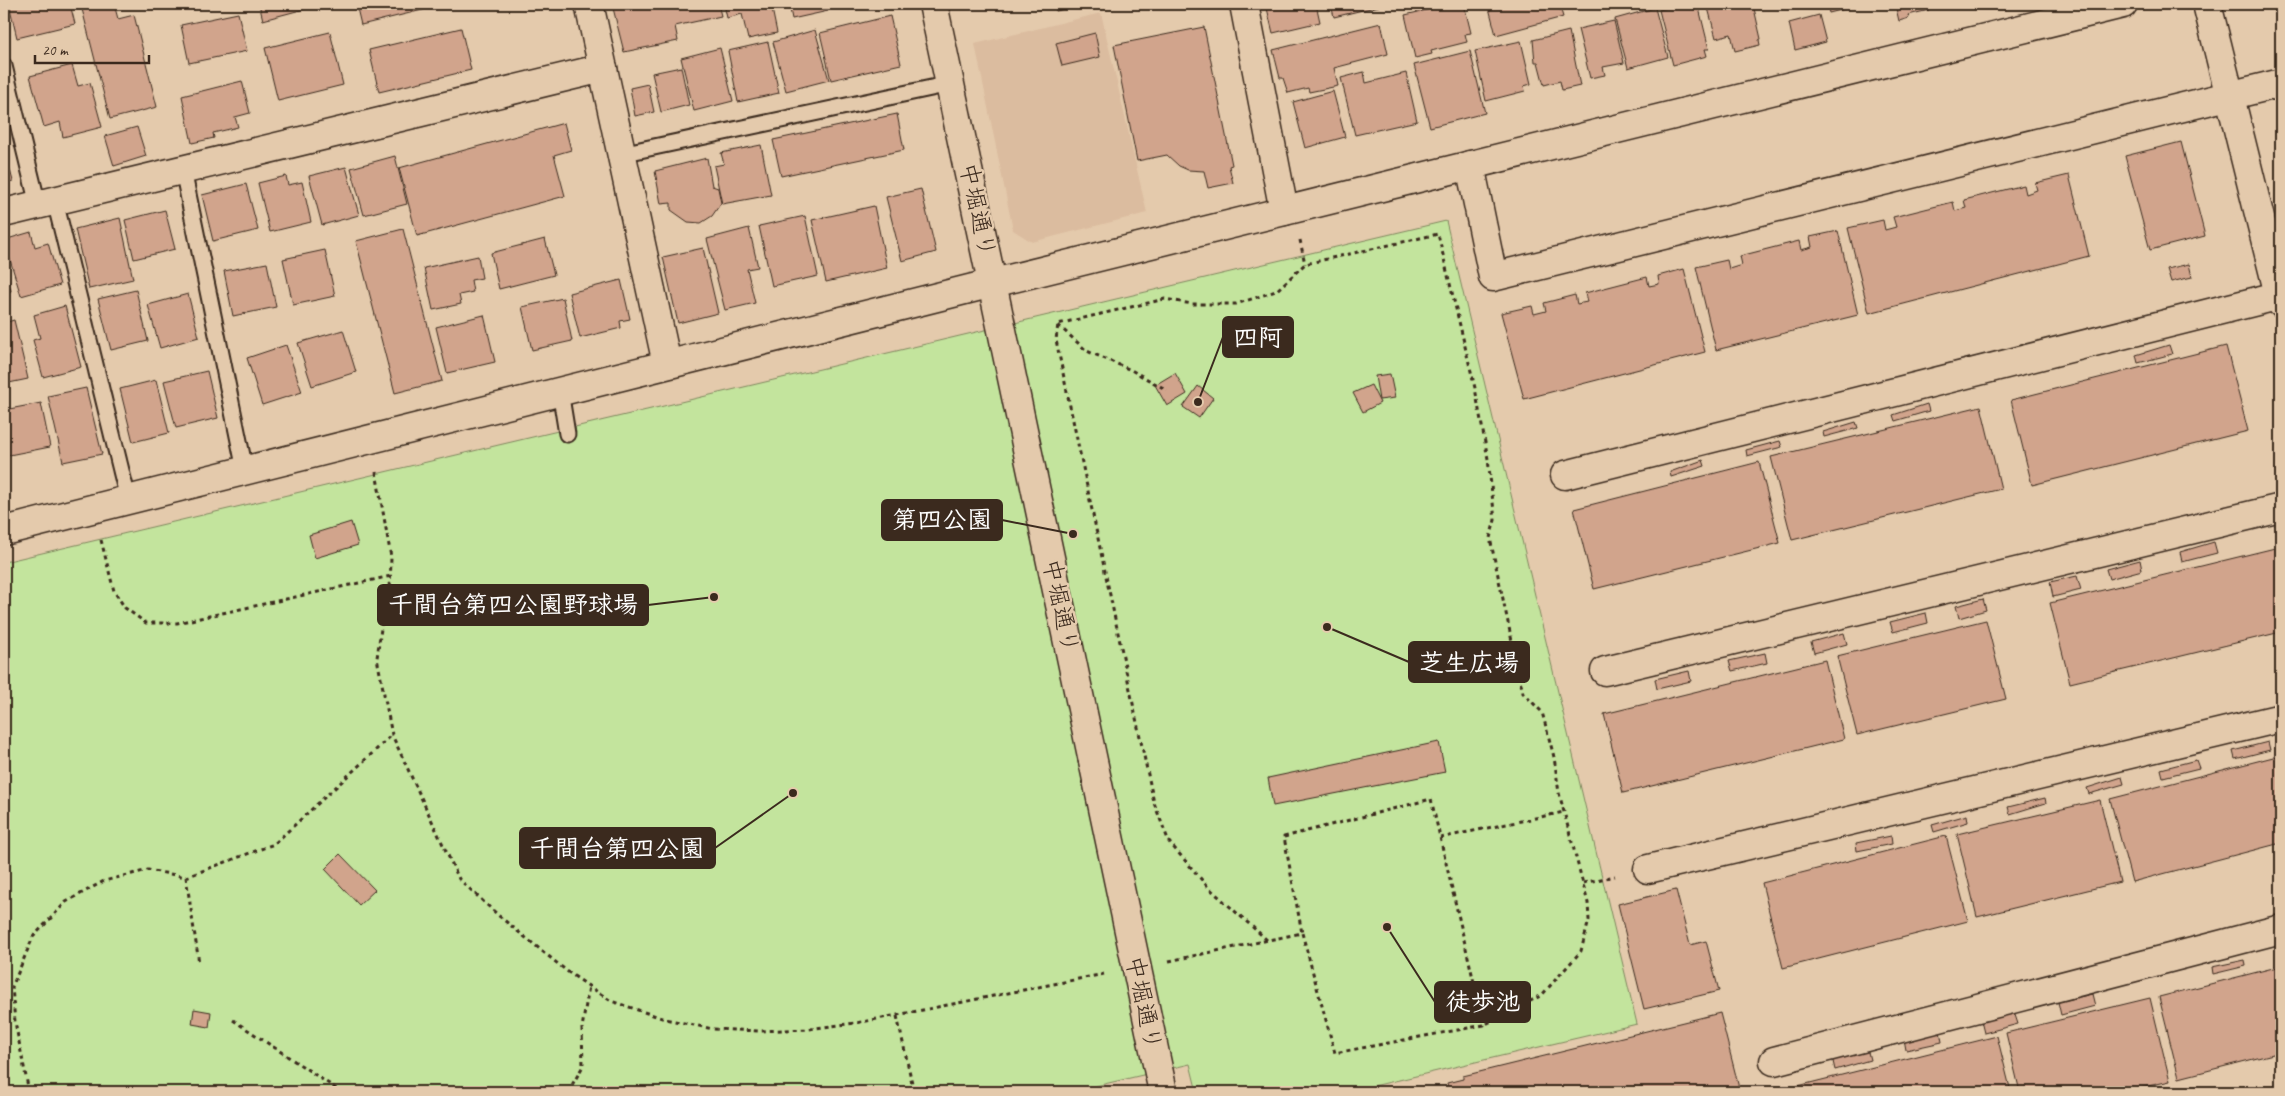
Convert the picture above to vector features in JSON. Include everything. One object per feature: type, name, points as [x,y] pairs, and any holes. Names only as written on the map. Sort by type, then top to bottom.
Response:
[{"type":"street","points":[[588,4],[667,364]]},
{"type":"street","name":"中堀通り","points":[[933,4],[1163,1092]]},
{"type":"street","points":[[1244,4],[1284,211]]},
{"type":"street","points":[[4,531],[993,282],[2123,4]]},
{"type":"street","points":[[1565,475],[2281,298],[2207,4]]},
{"type":"street","points":[[4,213],[603,68]]},
{"type":"street","points":[[1470,165],[1493,277],[2281,83]]},
{"type":"street","points":[[1605,671],[2281,508]]},
{"type":"street","points":[[1648,869],[2281,718]]},
{"type":"street","points":[[1774,1061],[2281,929]]},
{"type":"lane","points":[[4,66],[46,203],[128,499]]},
{"type":"lane","points":[[621,154],[950,84]]},
{"type":"lane","points":[[183,170],[245,470]]},
{"type":"lane","points":[[560,391],[568,434]]},
{"type":"path","points":[[1058,324],[1165,299],[1192,304],[1236,304],[1276,291],[1305,264],[1438,234],[1477,397],[1488,459],[1495,520],[1490,538],[1523,693],[1542,712],[1554,757],[1564,812],[1588,903],[1589,920],[1581,951],[1542,995],[1484,1024],[1335,1052],[1302,933],[1284,837],[1431,799],[1484,1024]]},
{"type":"path","points":[[1058,324],[1056,340],[1154,803],[1169,842],[1208,887],[1267,940]]},
{"type":"path","points":[[1058,324],[1087,351],[1131,370],[1166,390]]},
{"type":"path","points":[[370,439],[391,557],[391,576],[377,658],[392,735],[459,879],[498,916],[611,1001],[666,1019],[713,1030],[809,1029],[896,1016],[1302,933]]},
{"type":"path","points":[[93,508],[114,591],[126,608],[146,623],[177,624],[391,576]]},
{"type":"path","points":[[29,1092],[15,1022],[12,987],[33,937],[66,902],[104,881],[148,870],[186,877],[274,844],[392,735]]},
{"type":"path","points":[[1440,838],[1564,812]]},
{"type":"path","points":[[186,877],[200,963]]},
{"type":"path","points":[[568,1092],[583,1066],[582,1028],[589,986]]},
{"type":"path","points":[[896,1016],[914,1092]]},
{"type":"path","points":[[233,1020],[341,1092]]},
{"type":"shaded area","points":[[1101,13],[1147,213],[1032,242],[1013,230],[975,44]]},
{"type":"green space","points":[[1446,221],[1637,1024],[1348,1092],[1197,1092],[1190,1064],[1070,1092],[4,1092],[4,562]]},
{"type":"building","points":[[9,4],[70,4],[75,24],[17,38]]},
{"type":"building","points":[[103,4],[114,4],[118,19],[134,15],[157,107],[110,119],[82,9]]},
{"type":"building","points":[[259,4],[323,4],[263,20]]},
{"type":"building","points":[[356,4],[447,4],[361,25]]},
{"type":"building","points":[[612,4],[718,4],[721,16],[675,26],[678,41],[624,52]]},
{"type":"building","points":[[724,4],[771,4],[777,33],[748,39],[742,14],[727,18]]},
{"type":"building","points":[[789,4],[827,4],[828,11],[792,19]]},
{"type":"building","points":[[1038,4],[1076,4],[1076,6],[1056,11],[1055,5],[1039,9]]},
{"type":"building","points":[[1266,4],[1316,4],[1320,22],[1273,33]]},
{"type":"building","points":[[1331,4],[1378,4],[1379,6],[1334,17]]},
{"type":"building","points":[[1453,4],[1464,4],[1471,33],[1465,34],[1467,42],[1431,51],[1432,54],[1415,58],[1405,15]]},
{"type":"building","points":[[1488,4],[1559,4],[1563,17],[1496,35]]},
{"type":"building","points":[[1688,4],[1698,4],[1709,49],[1705,49],[1707,56],[1673,65],[1659,10]]},
{"type":"building","points":[[1707,4],[1753,4],[1761,39],[1759,40],[1760,45],[1735,51],[1731,34],[1716,38]]},
{"type":"building","points":[[1827,4],[1865,4],[1829,13]]},
{"type":"building","points":[[1895,4],[1927,4],[1929,10],[1908,15],[1909,18],[1899,21]]},
{"type":"building","points":[[1655,8],[1668,57],[1628,68],[1615,19]]},
{"type":"building","points":[[238,13],[247,51],[189,63],[181,25]]},
{"type":"building","points":[[1819,15],[1826,42],[1795,50],[1789,23]]},
{"type":"building","points":[[890,16],[901,64],[831,80],[820,33]]},
{"type":"building","points":[[1614,21],[1624,63],[1603,67],[1605,75],[1590,78],[1578,29]]},
{"type":"building","points":[[1381,23],[1388,54],[1334,68],[1338,86],[1309,92],[1308,88],[1288,93],[1283,78],[1280,78],[1273,50]]},
{"type":"building","points":[[1204,27],[1232,165],[1229,166],[1233,183],[1208,188],[1204,171],[1188,170],[1179,166],[1167,155],[1137,161],[1114,45]]},
{"type":"building","points":[[461,28],[471,70],[379,92],[369,50]]},
{"type":"building","points":[[815,30],[829,80],[786,91],[773,42]]},
{"type":"building","points":[[1569,31],[1580,86],[1562,90],[1560,81],[1544,85],[1538,62],[1535,62],[1533,40]]},
{"type":"building","points":[[330,32],[343,85],[278,101],[265,48]]},
{"type":"building","points":[[1095,33],[1100,57],[1062,66],[1056,43]]},
{"type":"building","points":[[1521,41],[1531,84],[1524,86],[1525,91],[1486,101],[1475,51]]},
{"type":"building","points":[[768,42],[779,93],[738,102],[728,51]]},
{"type":"building","points":[[720,48],[733,101],[694,111],[681,58]]},
{"type":"building","points":[[1470,51],[1485,113],[1430,127],[1414,65]]},
{"type":"building","points":[[72,65],[78,86],[90,83],[102,127],[63,137],[60,122],[44,127],[30,76]]},
{"type":"building","points":[[681,67],[689,105],[661,112],[652,73]]},
{"type":"building","points":[[1364,72],[1366,83],[1406,73],[1417,121],[1355,135],[1341,78]]},
{"type":"building","points":[[242,81],[250,113],[235,117],[238,127],[213,133],[214,138],[192,143],[182,96]]},
{"type":"building","points":[[648,84],[654,112],[635,116],[630,88]]},
{"type":"building","points":[[1333,91],[1345,137],[1305,148],[1293,102]]},
{"type":"building","points":[[897,114],[904,150],[781,176],[773,140]]},
{"type":"building","points":[[564,123],[571,150],[554,155],[565,196],[417,236],[399,168]]},
{"type":"building","points":[[137,127],[146,156],[114,166],[105,136]]},
{"type":"building","points":[[2181,142],[2205,236],[2150,250],[2125,156]]},
{"type":"building","points":[[761,145],[771,195],[722,204],[714,166],[724,164],[721,153]]},
{"type":"building","points":[[4,148],[13,181],[4,183]]},
{"type":"building","points":[[395,156],[407,204],[364,215],[351,168]]},
{"type":"building","points":[[707,158],[712,186],[718,188],[721,203],[712,216],[701,223],[688,222],[671,210],[671,203],[661,204],[655,171]]},
{"type":"building","points":[[346,167],[359,215],[322,225],[309,176]]},
{"type":"building","points":[[2069,175],[2089,256],[1869,313],[1848,228],[1883,220],[1885,230],[1896,227],[1893,217],[1953,202],[1955,211],[1966,208],[1964,200],[2024,185],[2026,194],[2037,190],[2035,183]]},
{"type":"building","points":[[286,176],[288,185],[302,182],[311,222],[270,232],[258,183]]},
{"type":"building","points":[[246,184],[258,230],[213,241],[202,195]]},
{"type":"building","points":[[921,189],[936,252],[902,261],[886,197]]},
{"type":"building","points":[[874,206],[887,268],[826,282],[812,220]]},
{"type":"building","points":[[165,210],[175,249],[134,259],[125,220]]},
{"type":"building","points":[[805,216],[818,276],[772,286],[759,226]]},
{"type":"building","points":[[120,218],[133,279],[89,289],[75,229]]},
{"type":"building","points":[[749,228],[758,267],[747,269],[755,303],[725,310],[707,239]]},
{"type":"building","points":[[403,229],[442,381],[395,393],[356,241]]},
{"type":"building","points":[[1838,231],[1858,315],[1716,350],[1696,267],[1727,260],[1729,269],[1742,265],[1740,256],[1799,241],[1801,250],[1812,247],[1810,237]]},
{"type":"building","points":[[31,232],[35,247],[48,243],[60,285],[21,296],[4,240]]},
{"type":"building","points":[[545,239],[554,275],[499,289],[491,253]]},
{"type":"building","points":[[703,248],[718,313],[678,323],[663,257]]},
{"type":"building","points":[[325,250],[335,296],[293,305],[283,259]]},
{"type":"building","points":[[478,256],[482,278],[471,280],[473,292],[459,295],[461,304],[433,310],[424,268]]},
{"type":"building","points":[[4,263],[11,291],[4,293]]},
{"type":"building","points":[[267,263],[276,307],[233,316],[224,271]]},
{"type":"building","points":[[2189,264],[2192,277],[2171,282],[2167,269]]},
{"type":"building","points":[[1684,269],[1705,352],[1524,399],[1501,313],[1532,306],[1534,314],[1546,311],[1544,303],[1575,295],[1577,304],[1587,302],[1585,293],[1647,277],[1649,286],[1659,284],[1658,276]]},
{"type":"building","points":[[621,280],[630,319],[620,321],[621,328],[580,338],[569,293]]},
{"type":"building","points":[[136,290],[148,341],[111,350],[98,299]]},
{"type":"building","points":[[188,294],[199,337],[160,348],[148,305]]},
{"type":"building","points":[[563,298],[572,341],[532,350],[522,307]]},
{"type":"building","points":[[65,306],[81,367],[43,377],[33,340],[40,338],[34,315]]},
{"type":"building","points":[[484,315],[495,362],[447,373],[436,327]]},
{"type":"building","points":[[14,320],[28,379],[4,384],[4,323]]},
{"type":"building","points":[[343,330],[356,372],[312,386],[298,343]]},
{"type":"building","points":[[286,345],[302,392],[262,405],[247,358]]},
{"type":"building","points":[[2169,345],[2172,354],[2138,363],[2136,355]]},
{"type":"building","points":[[2226,346],[2248,431],[2032,485],[2011,400]]},
{"type":"building","points":[[207,371],[218,418],[176,428],[164,381]]},
{"type":"building","points":[[1175,373],[1187,394],[1167,406],[1155,385]]},
{"type":"building","points":[[1390,374],[1395,398],[1379,400],[1375,376]]},
{"type":"building","points":[[156,380],[169,433],[133,442],[120,389]]},
{"type":"building","points":[[1371,385],[1380,403],[1363,412],[1353,393]]},
{"type":"building","points":[[1198,386],[1213,398],[1199,418],[1183,407]]},
{"type":"building","points":[[86,388],[102,454],[63,462],[48,396]]},
{"type":"building","points":[[41,403],[50,447],[4,456],[4,410]]},
{"type":"building","points":[[1927,404],[1929,411],[1895,421],[1893,415]]},
{"type":"building","points":[[1981,406],[2001,489],[1792,540],[1771,457]]},
{"type":"building","points":[[1856,422],[1858,428],[1824,437],[1823,432]]},
{"type":"building","points":[[1780,441],[1782,447],[1747,456],[1746,450]]},
{"type":"building","points":[[1703,460],[1705,466],[1671,477],[1670,472]]},
{"type":"building","points":[[1759,462],[1780,543],[1594,589],[1574,509]]},
{"type":"building","points":[[351,522],[358,545],[315,558],[309,535]]},
{"type":"building","points":[[2214,542],[2217,553],[2182,562],[2180,552]]},
{"type":"building","points":[[2275,548],[2281,573],[2281,632],[2070,683],[2050,603]]},
{"type":"building","points":[[2140,560],[2142,570],[2109,579],[2106,569]]},
{"type":"building","points":[[2077,576],[2081,590],[2053,597],[2050,582]]},
{"type":"building","points":[[1983,599],[1986,610],[1959,618],[1956,606]]},
{"type":"building","points":[[1926,613],[1928,623],[1893,632],[1890,622]]},
{"type":"building","points":[[1986,620],[2006,699],[1857,735],[1837,656]]},
{"type":"building","points":[[1844,633],[1847,644],[1814,653],[1811,642]]},
{"type":"building","points":[[1765,653],[1767,663],[1732,671],[1729,661]]},
{"type":"building","points":[[1825,660],[1844,739],[1623,793],[1604,714]]},
{"type":"building","points":[[1689,671],[1691,681],[1657,689],[1655,679]]},
{"type":"building","points":[[1439,742],[1445,772],[1273,806],[1268,778]]},
{"type":"building","points":[[2268,742],[2270,750],[2235,759],[2233,751]]},
{"type":"building","points":[[2281,755],[2281,843],[2132,882],[2110,799]]},
{"type":"building","points":[[2196,760],[2199,768],[2163,777],[2161,769]]},
{"type":"building","points":[[2122,777],[2124,784],[2089,794],[2087,788]]},
{"type":"building","points":[[2045,798],[2046,803],[2010,814],[2008,807]]},
{"type":"building","points":[[2100,800],[2120,882],[1977,917],[1957,834]]},
{"type":"building","points":[[1967,815],[1968,822],[1934,832],[1932,825]]},
{"type":"building","points":[[1891,836],[1892,844],[1857,851],[1856,843]]},
{"type":"building","points":[[1946,836],[1968,921],[1783,968],[1762,883]]},
{"type":"building","points":[[340,854],[375,890],[359,905],[325,869]]},
{"type":"building","points":[[1676,890],[1690,945],[1706,941],[1719,991],[1644,1009],[1618,904]]},
{"type":"building","points":[[2245,960],[2246,966],[2213,974],[2212,967]]},
{"type":"building","points":[[2281,966],[2281,1052],[2179,1078],[2159,997]]},
{"type":"building","points":[[2092,994],[2095,1006],[2061,1015],[2058,1002]]},
{"type":"building","points":[[2150,998],[2170,1081],[2122,1092],[2020,1092],[2006,1033]]},
{"type":"building","points":[[194,1009],[211,1012],[209,1027],[192,1024]]},
{"type":"building","points":[[2014,1012],[2018,1024],[1984,1033],[1981,1021]]},
{"type":"building","points":[[1720,1013],[1740,1092],[1449,1092],[1447,1083],[1463,1079],[1463,1076]]},
{"type":"building","points":[[1940,1031],[1942,1042],[1906,1050],[1904,1039]]},
{"type":"building","points":[[1997,1036],[2011,1092],[1783,1092],[1782,1090]]},
{"type":"building","points":[[1867,1048],[1870,1060],[1835,1070],[1832,1057]]},
{"type":"place","name":"四阿","points":[[1198,402]]},
{"type":"place","name":"第四公園","points":[[1073,534]]},
{"type":"place","name":"千間台第四公園野球場","points":[[714,597]]},
{"type":"place","name":"芝生広場","points":[[1327,627]]},
{"type":"place","name":"千間台第四公園","points":[[793,793]]},
{"type":"place","name":"徒歩池","points":[[1387,927]]}]
